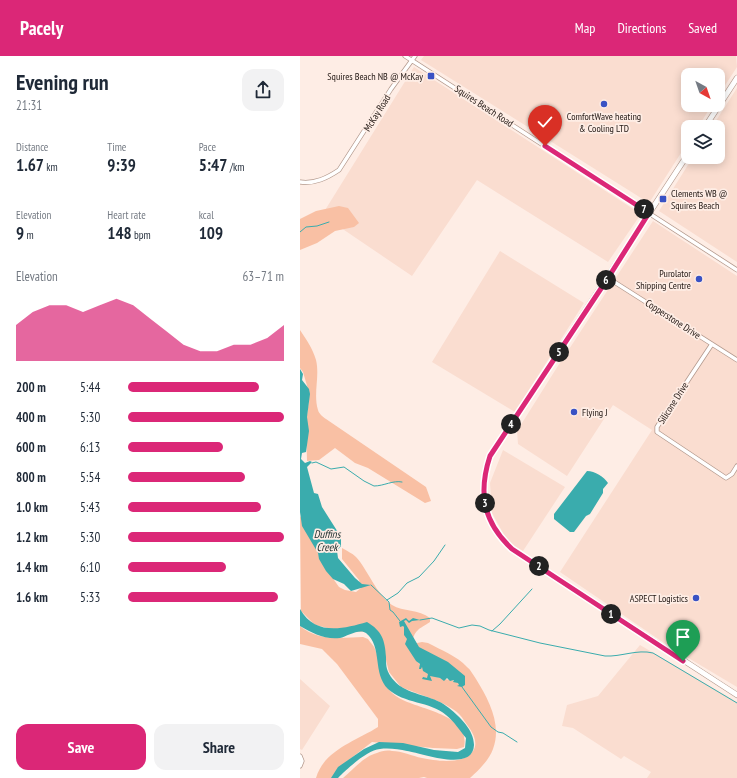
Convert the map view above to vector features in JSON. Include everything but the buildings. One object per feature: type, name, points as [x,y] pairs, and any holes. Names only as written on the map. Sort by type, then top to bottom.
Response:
[{"type":"street","name":"Squires Beach Road","points":[[405,56],[737,270]]},
{"type":"street","name":"McKay Road","points":[[300,182],[308,183],[319,181],[339,170],[415,56]]},
{"type":"street","points":[[710,120],[737,78]]},
{"type":"street","points":[[681,164],[490,456],[486,471],[484,493],[486,510],[501,539],[512,549],[737,696]]},
{"type":"street","name":"Copperstone Drive","points":[[608,278],[737,360]]},
{"type":"street","name":"Silicone Drive","points":[[712,344],[657,427],[657,432],[726,478],[732,474],[737,466]]},
{"type":"street","points":[[300,756],[302,761],[300,766]]},
{"type":"shaded area","points":[[424,56],[736,56],[737,67],[725,85],[725,68],[681,68],[681,112],[708,112],[702,120],[681,120],[681,153],[649,203],[421,60]]},
{"type":"shaded area","points":[[414,67],[641,214],[608,262],[477,180],[412,276],[322,215]]},
{"type":"shaded area","points":[[737,88],[737,262],[659,211],[689,164],[725,164],[725,120],[716,120],[722,112],[725,112],[725,107]]},
{"type":"shaded area","points":[[339,206],[348,208],[359,223],[354,227],[335,231],[317,243],[300,250],[300,219],[316,211]]},
{"type":"shaded area","points":[[653,221],[737,276],[737,687],[670,647],[560,572],[652,430],[613,405],[567,476],[518,444],[517,431]]},
{"type":"shaded area","points":[[500,251],[584,303],[515,412],[432,362]]},
{"type":"shaded area","points":[[300,330],[311,348],[316,360],[316,398],[320,414],[426,487],[431,501],[425,503],[368,468],[355,463],[335,448],[319,460],[307,461],[306,423],[309,400],[308,389],[303,372],[300,368]]},
{"type":"shaded area","points":[[503,450],[565,487],[523,551],[508,542],[492,513],[490,483]]},
{"type":"shaded area","points":[[300,516],[317,548],[320,560],[339,587],[356,592],[361,588],[359,580],[342,559],[342,548],[356,557],[381,595],[392,605],[401,609],[421,613],[430,618],[430,622],[420,628],[416,633],[412,644],[422,642],[428,643],[454,656],[471,671],[481,687],[493,713],[496,731],[493,749],[489,757],[477,772],[470,778],[343,778],[363,760],[380,752],[396,751],[435,760],[457,760],[469,755],[473,751],[475,740],[463,719],[454,710],[440,702],[401,687],[389,672],[385,656],[370,632],[341,631],[315,625],[301,611]],"holes":[[[413,656],[458,681],[443,679],[432,675],[423,668]]]},
{"type":"shaded area","points":[[300,626],[314,634],[330,638],[363,637],[368,639],[375,649],[382,676],[388,688],[399,698],[452,720],[460,727],[464,736],[464,747],[457,749],[433,748],[372,742],[341,766],[332,778],[316,778],[320,768],[333,753],[378,727],[378,719],[337,664],[322,649],[300,644]]},
{"type":"shaded area","points":[[640,645],[737,702],[737,778],[647,778],[651,772],[624,756],[621,759],[573,728],[562,726],[567,705],[598,696]]},
{"type":"shaded area","points":[[300,679],[330,706],[302,750],[300,749]]},
{"type":"water","name":"Duffins Creek","points":[[300,369],[303,374],[302,380],[309,389],[310,394],[307,417],[309,431],[306,452],[302,453],[301,459],[305,463],[310,461],[312,462],[307,467],[314,493],[318,494],[322,507],[341,537],[341,546],[337,551],[338,558],[362,584],[371,585],[351,591],[344,584],[333,579],[326,571],[319,559],[318,553],[302,526],[300,512]]},
{"type":"water","points":[[587,471],[599,475],[608,483],[603,489],[603,493],[590,514],[586,516],[574,532],[570,532],[554,519],[554,514]]},
{"type":"water","points":[[300,609],[306,618],[321,627],[349,627],[367,622],[372,625],[382,636],[384,641],[387,668],[392,679],[400,686],[412,692],[438,701],[458,715],[472,734],[474,745],[471,753],[465,758],[456,760],[401,750],[380,749],[363,756],[338,778],[331,778],[338,767],[364,749],[379,742],[403,743],[434,750],[458,752],[465,748],[466,738],[452,720],[440,710],[394,694],[388,689],[383,683],[380,675],[374,645],[366,633],[360,631],[340,638],[329,638],[319,635],[300,626]]},
{"type":"water","points":[[406,618],[409,621],[413,618],[420,620],[409,623],[406,620],[404,621],[419,647],[448,662],[465,676],[465,685],[462,687],[457,686],[459,685],[458,683],[453,682],[454,680],[450,681],[447,678],[444,681],[440,678],[430,676],[432,681],[422,679],[423,677],[427,678],[428,674],[423,671],[422,667],[419,669],[420,664],[416,661],[405,644],[407,639],[404,635],[404,627],[400,627],[399,622]]},
{"type":"waterway","points":[[300,232],[306,227],[317,226],[329,222]]},
{"type":"waterway","points":[[312,463],[316,462],[331,469],[344,467],[374,486],[402,482]]},
{"type":"waterway","points":[[387,600],[398,593],[407,583],[419,577],[434,561],[445,545]]},
{"type":"waterway","points":[[371,585],[389,602],[390,610],[400,621]]},
{"type":"waterway","points":[[492,631],[532,589]]},
{"type":"waterway","points":[[420,620],[432,618],[459,628],[472,625],[480,626],[489,630],[540,643],[605,656],[635,652],[653,653],[737,703]]},
{"type":"waterway","points":[[462,687],[491,727],[517,742]]},
{"type":"place","name":"Squires Beach NB @ McKay","points":[[431,76]]},
{"type":"place","name":"ComfortWave heating & Cooling LTD","points":[[604,104]]},
{"type":"place","name":"Clements WB @ Squires Beach","points":[[663,199]]},
{"type":"place","name":"Purolator Shipping Centre","points":[[699,279]]},
{"type":"place","name":"Flying J","points":[[574,412]]},
{"type":"place","name":"ASPECT Logistics","points":[[696,598]]},
{"type":"route","points":[[545,146],[649,213],[608,278],[490,456],[486,471],[484,493],[486,510],[501,539],[512,549],[683,661]]}]
